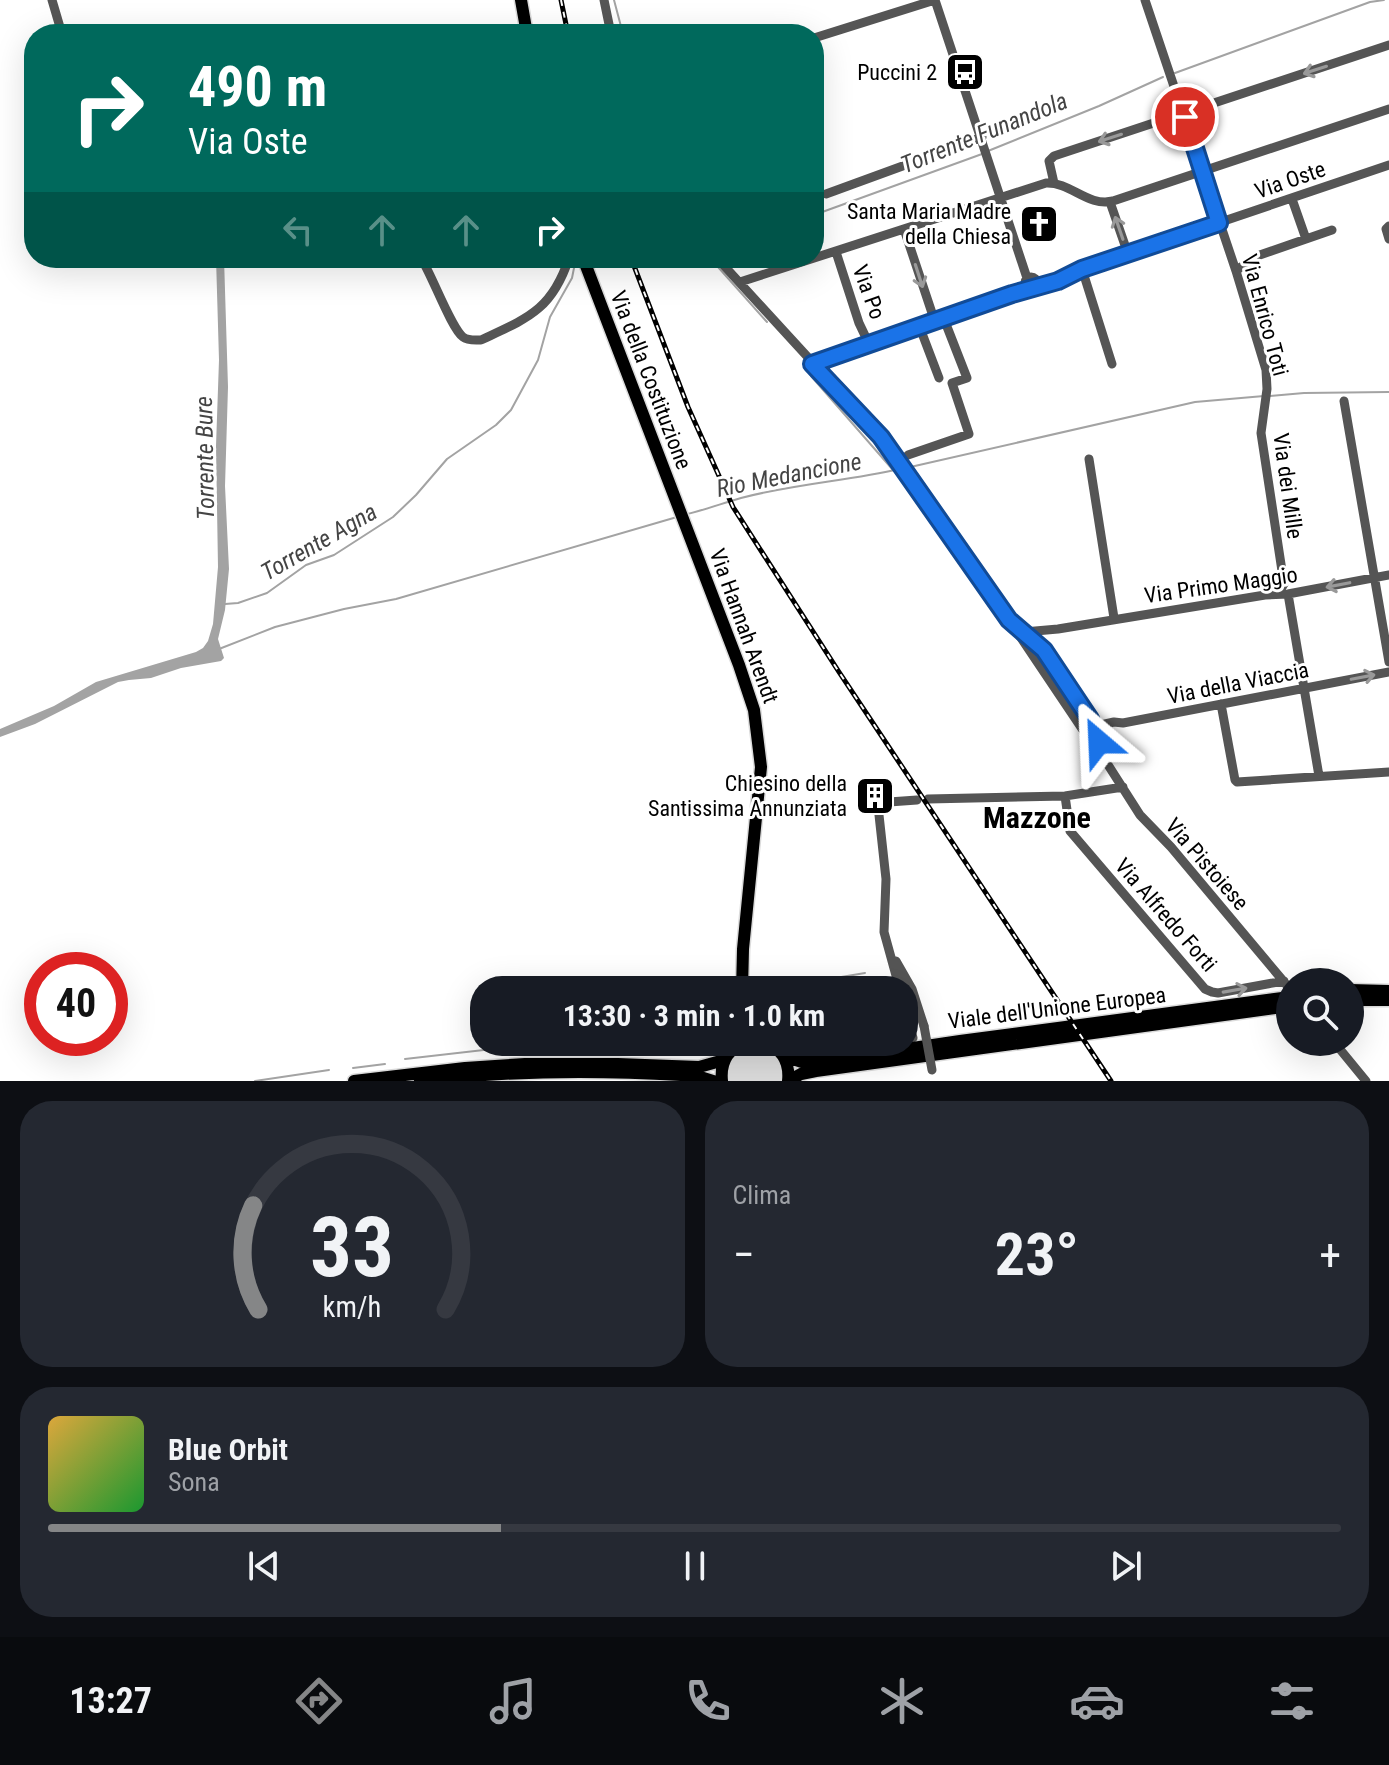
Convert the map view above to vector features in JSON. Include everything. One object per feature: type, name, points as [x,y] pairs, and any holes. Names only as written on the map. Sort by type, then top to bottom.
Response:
[{"type":"main road","points":[[521,0],[525,24]]},
{"type":"main road","name":"Via della Costituzione","points":[[587,268],[681,512]]},
{"type":"main road","name":"Via Hannah Arendt","points":[[681,512],[739,665],[757,728],[761,767],[742,976]]},
{"type":"main road","points":[[1364,990],[1389,991]]},
{"type":"main road","name":"Viale dell'Unione Europea","points":[[784,1056],[788,1081],[816,1071],[1226,1011],[1276,1000]]},
{"type":"main road","points":[[1364,1000],[1389,1000]]},
{"type":"main road","name":"Viale dell'Unione Europea","points":[[918,1047],[1276,1007]]},
{"type":"main road","points":[[722,1081],[726,1056]]},
{"type":"main road","name":"Viale dell'Unione Europea","points":[[784,1056],[802,1062],[859,1056]]},
{"type":"main road","points":[[354,1081],[477,1067],[557,1063],[699,1067],[724,1060]]},
{"type":"main road","points":[[420,1081],[595,1072],[697,1076],[713,1081]]},
{"type":"street","points":[[52,0],[59,24]]},
{"type":"street","points":[[604,0],[609,24]]},
{"type":"street","points":[[824,35],[935,0],[1032,283]]},
{"type":"street","name":"Via Enrico Toti","points":[[1145,0],[1266,370],[1267,389],[1262,417]]},
{"type":"street","points":[[1054,183],[1049,161],[1054,156],[1389,45]]},
{"type":"street","points":[[824,256],[1041,184],[1054,183],[1099,203],[1110,202],[1389,109]]},
{"type":"street","points":[[826,194],[982,139]]},
{"type":"street","name":"Via Oste","points":[[812,364],[920,328],[1032,283],[1066,276],[1389,165]]},
{"type":"street","points":[[1292,199],[1306,239]]},
{"type":"street","points":[[1110,202],[1128,254]]},
{"type":"street","points":[[1388,226],[1389,239]]},
{"type":"street","points":[[904,229],[939,321],[967,378],[952,383],[969,434],[908,455]]},
{"type":"street","points":[[1236,271],[1254,257],[1332,230]]},
{"type":"street","name":"Via Po","points":[[836,252],[869,344]]},
{"type":"street","points":[[426,268],[456,329],[466,339],[481,340],[534,314],[560,283],[565,268]]},
{"type":"street","name":"Via Pistoiese","points":[[727,268],[881,437],[1140,815],[1171,847],[1276,972]]},
{"type":"street","points":[[740,282],[785,268]]},
{"type":"street","points":[[1082,269],[1112,364]]},
{"type":"street","points":[[920,328],[939,378]]},
{"type":"street","points":[[1344,401],[1389,662]]},
{"type":"street","name":"Via dei Mille","points":[[1262,417],[1261,433],[1284,584],[1281,589],[1265,595]]},
{"type":"street","points":[[1089,459],[1114,618]]},
{"type":"street","name":"Via Primo Maggio","points":[[1024,632],[1288,594],[1389,575]]},
{"type":"street","points":[[1288,594],[1319,776]]},
{"type":"street","name":"Via Pistoiese","points":[[1009,620],[1044,650],[1094,726],[1103,757]]},
{"type":"street","name":"Via Primo Maggio","points":[[1038,645],[1042,637],[1058,629]]},
{"type":"street","points":[[1033,655],[1033,649],[1038,645]]},
{"type":"street","name":"Via della Viaccia","points":[[1080,724],[1087,728],[1123,723],[1389,672]]},
{"type":"street","points":[[1221,704],[1237,782],[1389,772]]},
{"type":"street","points":[[1103,757],[1101,744],[1104,735],[1123,723]]},
{"type":"street","points":[[928,799],[1065,796],[1123,787]]},
{"type":"street","name":"Via Alfredo Forti","points":[[1065,796],[1070,831],[1208,991],[1218,993],[1276,986]]},
{"type":"street","points":[[896,976],[884,932],[886,879],[879,815],[882,807],[889,802],[917,800]]},
{"type":"street","points":[[888,948],[912,989],[924,1026],[932,1081]]},
{"type":"street","points":[[1345,1056],[1366,1081]]},
{"type":"shaded area","points":[[216,268],[224,268],[228,387],[225,486],[229,569],[225,610],[218,639],[224,658],[151,678],[118,682],[35,724],[0,737],[0,729],[54,706],[96,682],[196,652],[208,641],[213,624],[218,567],[216,446],[219,360]]},
{"type":"shaded area","points":[[735,1056],[776,1056],[784,1081],[728,1081]]},
{"type":"waterway","name":"Torrente Agna","points":[[614,0],[620,24]]},
{"type":"waterway","name":"Torrente Funandola","points":[[1175,73],[1370,2],[1384,0]]},
{"type":"waterway","name":"Torrente Funandola","points":[[988,151],[1163,77]]},
{"type":"waterway","name":"Torrente Funandola","points":[[824,211],[982,154]]},
{"type":"waterway","name":"Torrente Agna","points":[[225,604],[267,593],[306,565],[334,555],[393,517],[447,459],[496,425],[511,410],[538,360],[550,317],[572,278],[574,268]]},
{"type":"waterway","name":"Torrente Funandola","points":[[719,268],[767,322]]},
{"type":"waterway","points":[[808,371],[893,470]]},
{"type":"waterway","name":"Rio Medancione","points":[[1270,396],[1389,392]]},
{"type":"waterway","name":"Rio Medancione","points":[[906,468],[1195,402],[1264,396]]},
{"type":"waterway","name":"Rio Medancione","points":[[687,514],[761,493],[900,469]]},
{"type":"waterway","name":"Rio Medancione","points":[[219,649],[275,627],[396,599],[677,517]]},
{"type":"waterway","points":[[847,976],[865,973]]},
{"type":"waterway","points":[[405,1059],[470,1052]]},
{"type":"waterway","points":[[353,1068],[385,1064]]},
{"type":"waterway","points":[[255,1081],[329,1070]]},
{"type":"railway","points":[[561,0],[566,24]]},
{"type":"railway","points":[[635,268],[688,407],[733,507],[1111,1081]]},
{"type":"place","name":"Puccini 2","points":[[965,72]]},
{"type":"place","name":"Santa Maria Madre della Chiesa","points":[[1039,224]]},
{"type":"place","name":"Chiesino della Santissima Annunziata","points":[[875,796]]},
{"type":"district","name":"Mazzone","points":[[1037,817]]},
{"type":"route","points":[[1099,742],[1090,719],[1044,650],[1009,620],[881,437],[812,364],[1219,223],[1185,117]]},
{"type":"water label","name":"Torrente Bure","points":[[205,458]]}]
